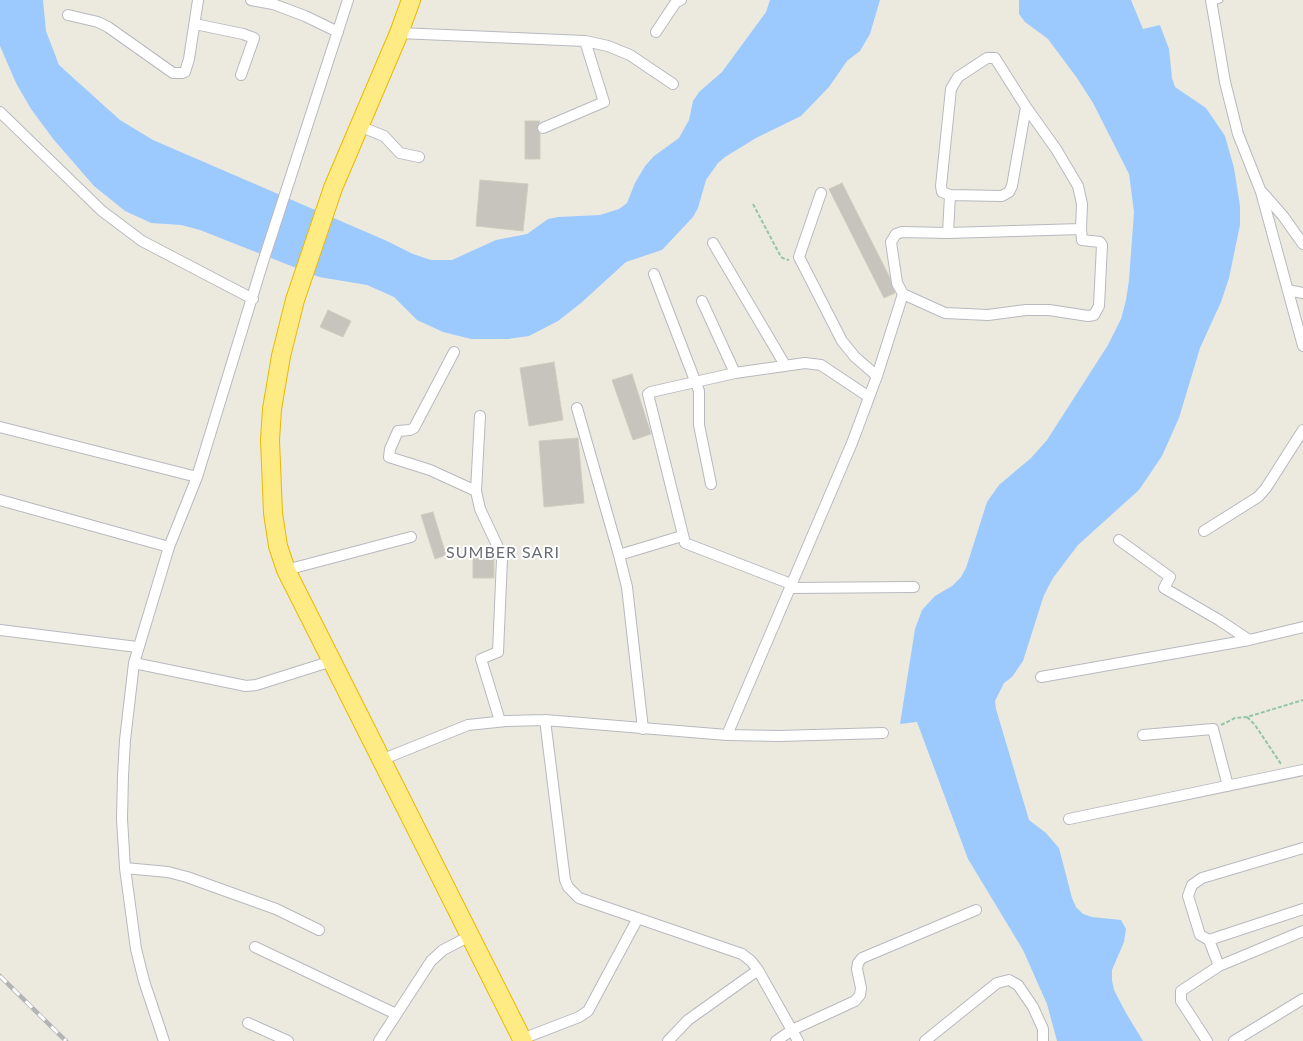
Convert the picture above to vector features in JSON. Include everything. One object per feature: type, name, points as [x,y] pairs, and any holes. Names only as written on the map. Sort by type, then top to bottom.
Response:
[{"type":"highway","points":[[411,0],[399,33],[333,188],[295,300],[281,356],[272,409],[270,440],[274,513],[278,546],[286,570],[522,1040]]},
{"type":"street","points":[[68,15],[98,22],[108,27],[173,73],[182,73],[185,72],[187,68],[198,0]]},
{"type":"street","points":[[252,0],[274,2],[338,32]]},
{"type":"street","points":[[164,1041],[139,962],[125,868],[122,819],[123,776],[126,732],[134,663],[137,647],[169,547],[197,477],[253,299],[262,265],[348,0]]},
{"type":"street","points":[[656,32],[676,1]]},
{"type":"street","points":[[1214,1],[1225,82],[1238,134],[1261,192],[1303,346]]},
{"type":"street","points":[[194,24],[243,34],[254,38],[242,75]]},
{"type":"street","points":[[399,33],[585,41],[608,46],[630,55],[673,84]]},
{"type":"street","points":[[542,128],[604,102],[585,41]]},
{"type":"street","points":[[1026,107],[1012,186],[1007,194],[1002,196],[950,195],[942,192],[941,186],[951,89],[958,76],[987,58],[994,58],[1056,149],[1078,186],[1082,204],[1082,240],[1100,242],[1102,245],[1099,306],[1094,315],[1088,316],[1049,310],[1026,310],[988,315],[954,314],[937,310],[903,294],[897,283],[891,242],[893,237],[902,232],[948,233],[1081,229]]},
{"type":"street","points":[[0,112],[102,211],[142,241],[253,299]]},
{"type":"street","points":[[359,126],[384,136],[400,154],[419,157]]},
{"type":"street","points":[[1261,192],[1283,216],[1303,244]]},
{"type":"street","points":[[821,193],[799,257],[842,341],[855,357],[877,376]]},
{"type":"street","points":[[948,233],[950,195]]},
{"type":"street","points":[[712,243],[785,365]]},
{"type":"street","points":[[654,274],[696,381],[700,396],[701,434],[711,484]]},
{"type":"street","points":[[1288,290],[1303,293]]},
{"type":"street","points":[[727,735],[791,586],[869,397],[903,294]]},
{"type":"street","points":[[702,301],[735,373]]},
{"type":"street","points":[[454,352],[414,428],[410,430],[398,431],[390,449],[389,457],[430,470],[476,492]]},
{"type":"street","points":[[869,397],[821,365],[805,362],[735,373],[696,381],[648,394],[682,536],[687,545],[791,586],[914,587]]},
{"type":"street","points":[[577,408],[620,555],[627,587],[643,729]]},
{"type":"street","points":[[480,416],[476,492],[480,510],[502,559],[498,652],[481,659],[500,721]]},
{"type":"street","points":[[0,427],[197,477]]},
{"type":"street","points":[[1204,531],[1258,497],[1266,488],[1303,430]]},
{"type":"street","points":[[0,500],[169,547]]},
{"type":"street","points":[[620,555],[682,536]]},
{"type":"street","points":[[286,570],[412,537]]},
{"type":"street","points":[[1119,540],[1170,577],[1161,591],[1219,620],[1249,640]]},
{"type":"street","points":[[1041,677],[1249,640],[1303,627]]},
{"type":"street","points":[[0,630],[137,647]]},
{"type":"street","points":[[134,663],[246,686],[256,685],[332,661]]},
{"type":"street","points":[[545,720],[565,880],[568,887],[579,898],[742,954],[751,961],[758,970],[798,1041]]},
{"type":"street","points":[[381,760],[468,726],[500,721],[545,720],[727,735],[779,736],[883,733]]},
{"type":"street","points":[[1143,735],[1213,729],[1228,786]]},
{"type":"street","points":[[1069,819],[1303,770]]},
{"type":"street","points":[[1219,966],[1209,940],[1200,935],[1188,896],[1192,885],[1202,878],[1213,874],[1303,848]]},
{"type":"street","points":[[125,868],[168,872],[187,877],[276,909],[319,930]]},
{"type":"street","points":[[1209,940],[1303,909]]},
{"type":"street","points":[[776,1041],[792,1030],[855,1001],[860,995],[861,988],[856,969],[862,958],[976,910]]},
{"type":"street","points":[[522,1040],[579,1017],[588,1011],[638,918]]},
{"type":"street","points":[[1207,1041],[1180,998],[1181,991],[1219,966],[1303,931]]},
{"type":"street","points":[[379,1041],[437,955],[443,950],[470,936]]},
{"type":"street","points":[[255,947],[396,1014]]},
{"type":"street","points":[[668,1041],[688,1020],[758,970]]},
{"type":"street","points":[[925,1041],[997,983],[1009,980],[1018,985],[1033,1007],[1043,1029],[1043,1041]]},
{"type":"street","points":[[1234,1041],[1303,999]]},
{"type":"street","points":[[248,1023],[288,1041]]},
{"type":"path","points":[[753,204],[781,256],[788,260],[799,257]]},
{"type":"path","points":[[1213,729],[1235,718],[1247,717],[1303,700]]},
{"type":"path","points":[[1247,717],[1255,725],[1287,774]]},
{"type":"water","points":[[0,0],[43,0],[46,31],[59,65],[120,120],[153,140],[387,241],[413,254],[431,260],[452,260],[496,240],[527,234],[548,219],[558,217],[600,215],[619,209],[627,203],[635,183],[645,166],[654,156],[679,138],[689,120],[693,101],[699,92],[722,72],[766,12],[770,0],[880,0],[870,34],[860,51],[847,61],[829,87],[801,116],[756,138],[718,163],[706,180],[698,208],[693,217],[662,250],[626,262],[581,303],[558,321],[529,336],[508,339],[471,339],[443,332],[417,320],[394,297],[367,285],[319,277],[200,230],[181,225],[151,223],[125,211],[94,186],[54,140],[31,109],[16,83],[0,46]]},
{"type":"water","points":[[1019,0],[1131,0],[1143,29],[1160,25],[1169,49],[1172,78],[1175,87],[1206,108],[1225,136],[1234,168],[1240,206],[1240,225],[1229,278],[1221,302],[1200,348],[1179,418],[1162,456],[1139,490],[1078,545],[1053,578],[1044,595],[1023,661],[1012,677],[1004,683],[995,701],[996,709],[1029,820],[1046,833],[1059,848],[1072,898],[1076,907],[1083,914],[1092,917],[1121,920],[1126,929],[1124,942],[1112,970],[1112,980],[1114,990],[1143,1041],[1057,1041],[1047,1004],[1023,950],[968,859],[917,722],[900,724],[915,629],[922,610],[935,596],[952,586],[961,577],[966,568],[987,502],[999,485],[1031,458],[1047,440],[1108,345],[1121,319],[1126,300],[1134,212],[1129,174],[1093,103],[1077,78],[1048,39],[1025,22],[1019,14]]},
{"type":"building","points":[[525,121],[540,121],[537,128],[540,134],[540,159],[525,159]]},
{"type":"building","points":[[480,180],[528,184],[523,231],[476,226]]},
{"type":"building","points":[[842,183],[889,276],[895,293],[884,298],[829,189]]},
{"type":"building","points":[[328,310],[351,321],[343,337],[320,327]]},
{"type":"building","points":[[554,362],[563,420],[529,426],[520,368]]},
{"type":"building","points":[[632,374],[651,434],[633,440],[612,380]]},
{"type":"building","points":[[578,438],[584,503],[544,507],[539,441]]},
{"type":"building","points":[[433,512],[446,555],[435,559],[421,515]]},
{"type":"building","points":[[473,556],[494,556],[494,578],[473,578]]},
{"type":"railway","points":[[0,976],[66,1041]]},
{"type":"district","name":"SUMBER SARI","points":[[503,553]]}]
